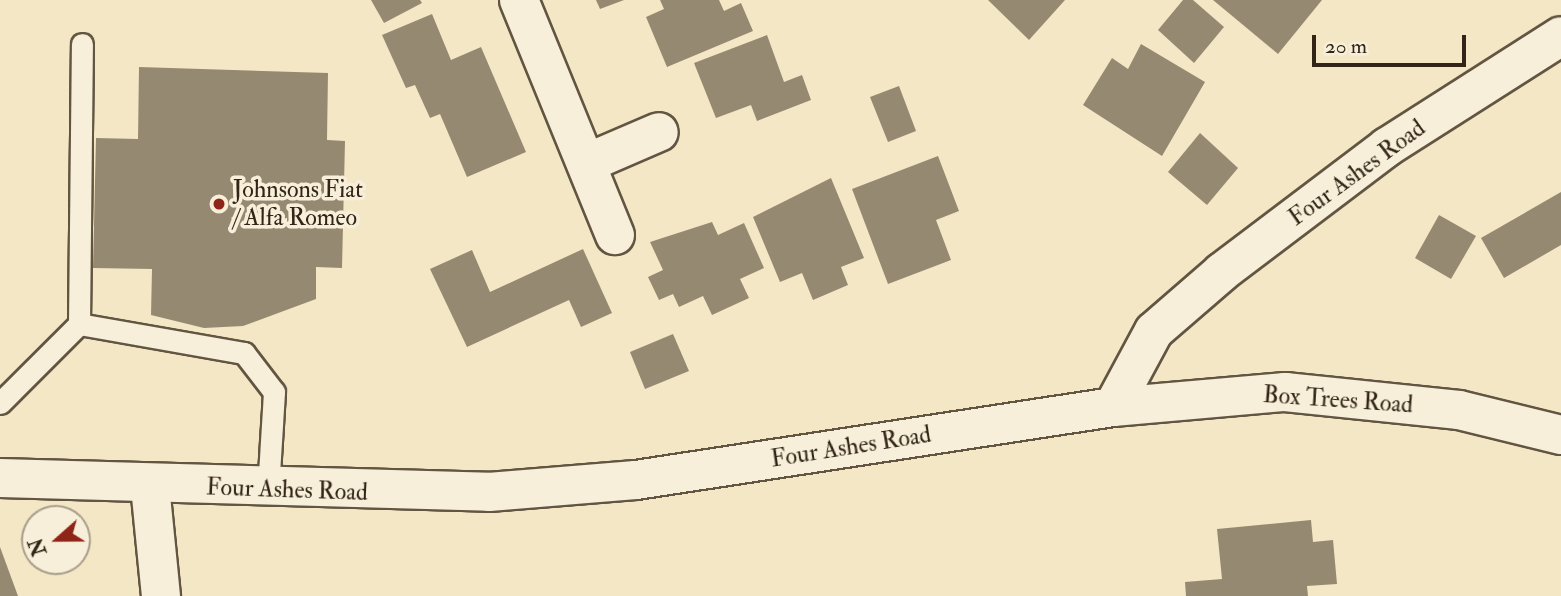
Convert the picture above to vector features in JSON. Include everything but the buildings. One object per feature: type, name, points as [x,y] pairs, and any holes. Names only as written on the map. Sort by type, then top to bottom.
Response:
[{"type":"street","points":[[519,0],[615,235]]},
{"type":"street","name":"Four Ashes Road","points":[[0,478],[268,490],[489,492],[636,480],[1113,407],[1154,331],[1223,272],[1387,147],[1561,36]]},
{"type":"street","points":[[587,163],[659,132]]},
{"type":"street","name":"Box Trees Road","points":[[1113,407],[1285,392],[1459,410],[1561,435]]},
{"type":"street","points":[[150,486],[161,596]]},
{"type":"lane","points":[[0,403],[79,324],[82,44]]},
{"type":"lane","points":[[79,324],[244,353],[274,392],[268,490]]},
{"type":"place","name":"Johnsons Fiat / Alfa Romeo","points":[[219,204]]}]
